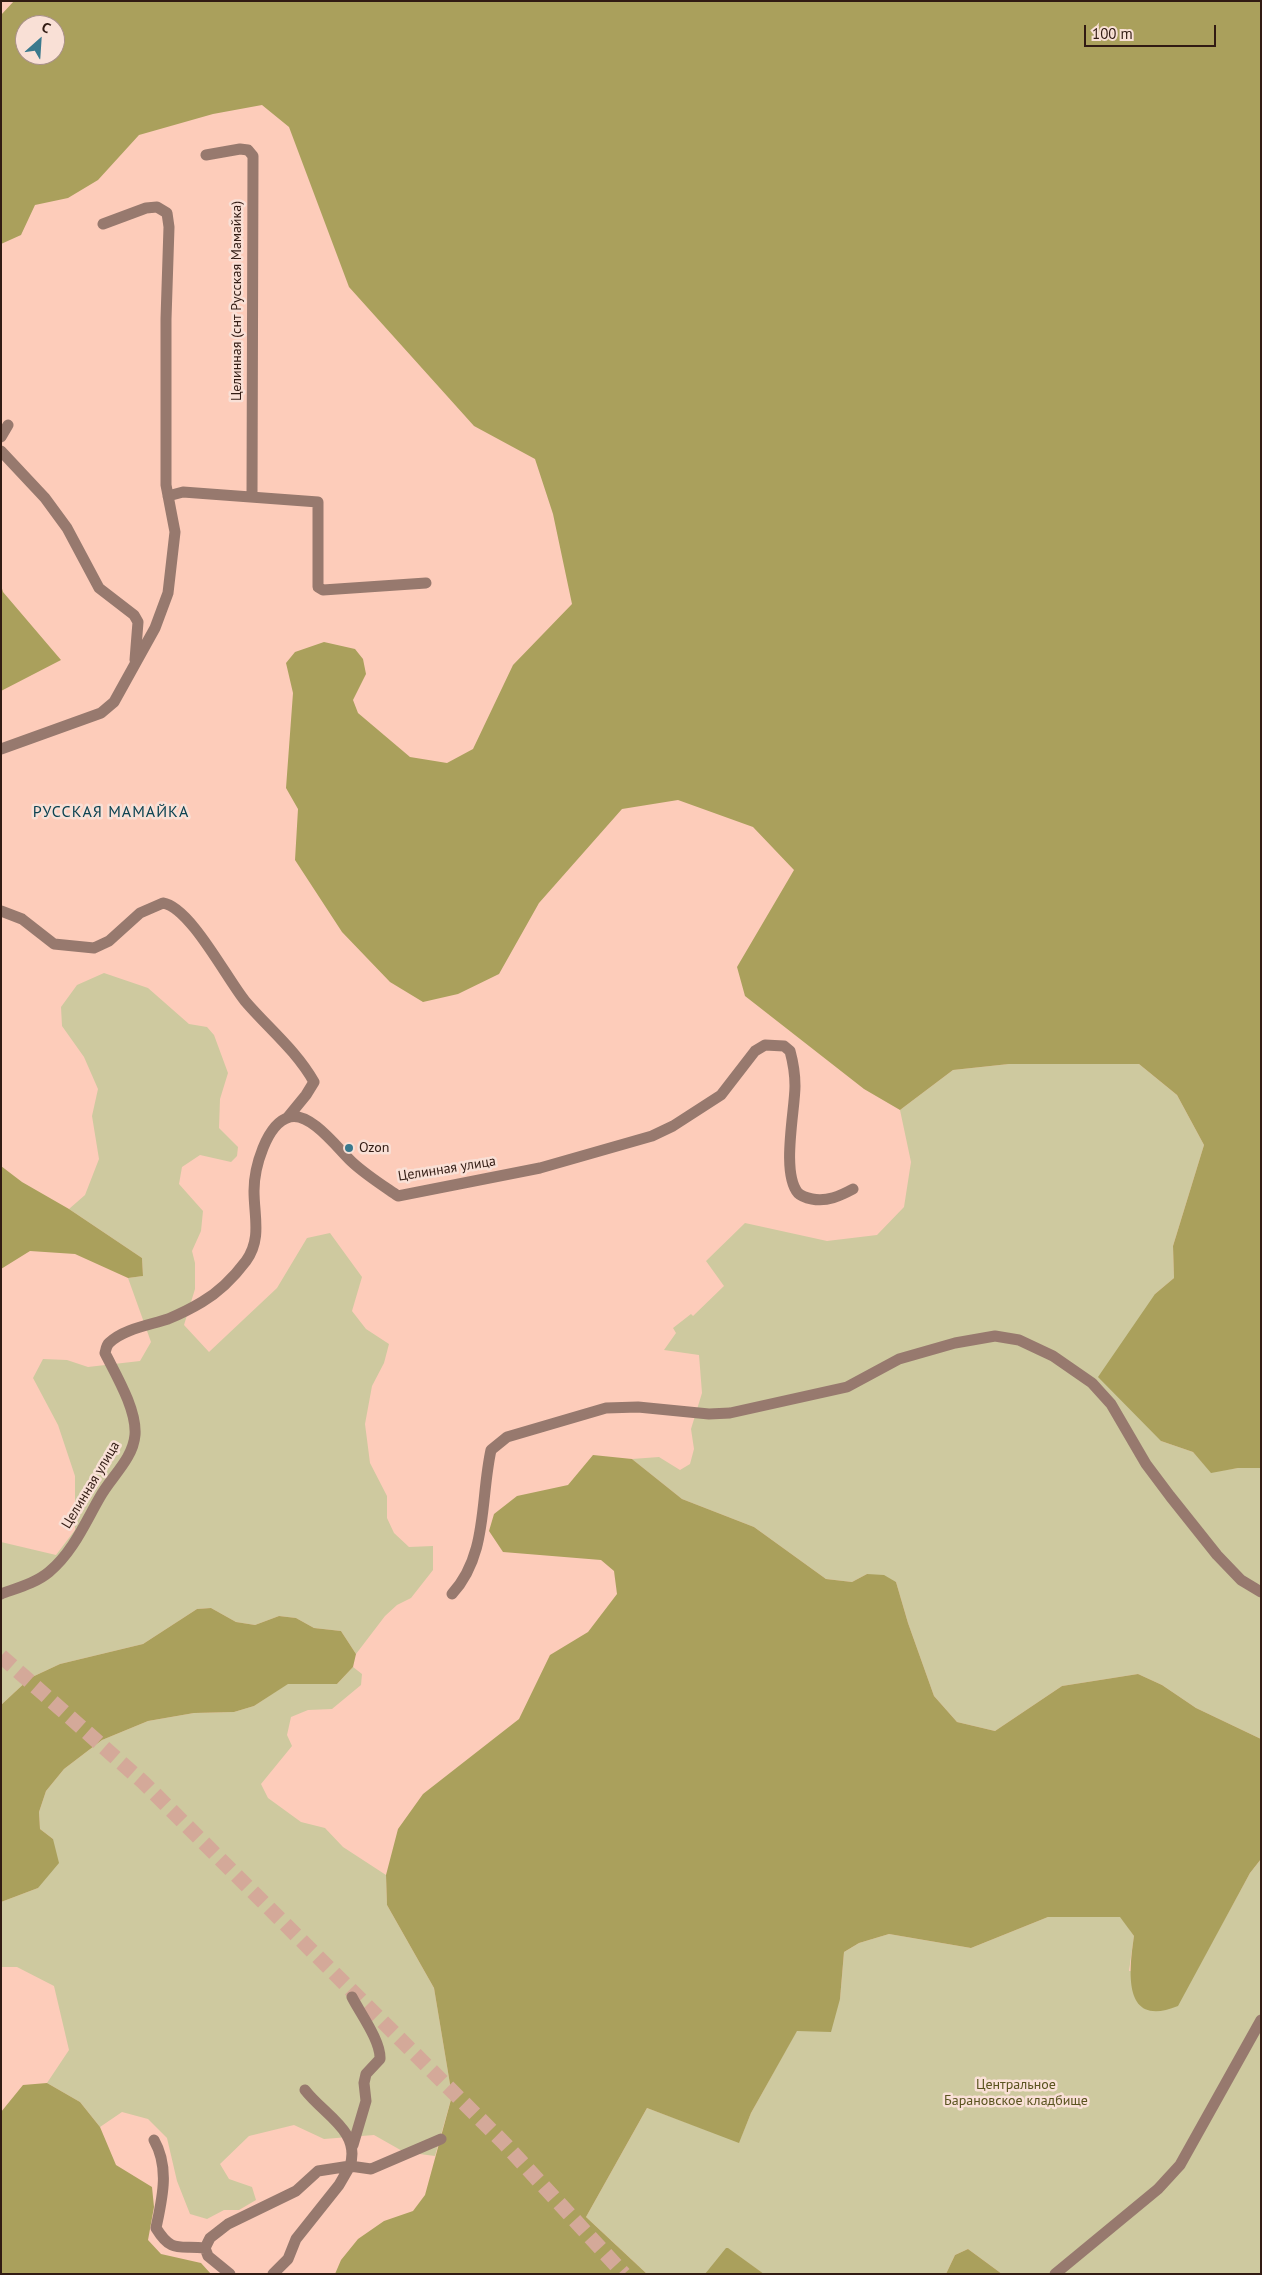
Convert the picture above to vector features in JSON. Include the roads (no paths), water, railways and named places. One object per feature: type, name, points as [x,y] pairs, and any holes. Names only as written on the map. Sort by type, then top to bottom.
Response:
[{"type":"street","name":"Целинная (снт Русская Мамайка)","points":[[206,155],[240,149],[248,150],[253,156],[252,497]]},
{"type":"street","points":[[1,749],[101,713],[114,702],[155,628],[168,593],[174,532],[166,485],[166,318],[169,227],[167,213],[157,207],[146,208],[103,224]]},
{"type":"street","points":[[1,437],[8,425]]},
{"type":"street","points":[[1,451],[45,498],[67,528],[99,588],[134,615],[138,622],[135,664]]},
{"type":"street","points":[[168,496],[183,492],[318,502],[318,587],[323,590],[426,583]]},
{"type":"street","points":[[1,911],[22,919],[54,944],[94,948],[109,941],[140,912],[163,903],[172,906],[214,953],[244,999],[304,1063],[314,1082],[288,1118]]},
{"type":"street","name":"Целинная улица","points":[[1,1594],[38,1580],[50,1572],[67,1554],[86,1525],[100,1496],[129,1455],[135,1435],[131,1412],[106,1353],[109,1343],[122,1334],[171,1318],[204,1301],[228,1282],[248,1259],[256,1238],[257,1218],[254,1190],[259,1160],[269,1135],[281,1122],[288,1118],[296,1116],[314,1124],[352,1162],[398,1196],[540,1168],[652,1136],[696,1113],[721,1095],[755,1051],[765,1045],[784,1046],[790,1051],[795,1086],[789,1153],[792,1176],[797,1192],[805,1197],[820,1200],[840,1196],[852,1189]]},
{"type":"street","points":[[452,1594],[460,1586],[472,1564],[480,1539],[491,1450],[507,1437],[606,1408],[638,1407],[709,1414],[730,1412],[847,1387],[900,1358],[973,1338],[995,1336],[1019,1340],[1053,1356],[1092,1383],[1111,1404],[1146,1464],[1217,1555],[1242,1580],[1261,1592]]},
{"type":"street","points":[[273,2274],[288,2259],[296,2239],[339,2186],[354,2156],[353,2144],[366,2101],[364,2083],[366,2074],[380,2059],[380,2055],[376,2041],[352,1997]]},
{"type":"street","points":[[1055,2274],[1158,2189],[1180,2165],[1261,2020]]},
{"type":"street","points":[[306,2090],[316,2104],[340,2124],[353,2144]]},
{"type":"street","points":[[230,2274],[208,2256],[206,2248],[210,2238],[228,2224],[296,2192],[318,2171],[350,2166],[371,2169],[441,2139]]},
{"type":"street","points":[[154,2140],[161,2152],[164,2184],[156,2228],[164,2241],[175,2248],[206,2248]]},
{"type":"tunnel","points":[[1,1656],[143,1782],[504,2143],[624,2274]]},
{"type":"place","name":"Ozon","points":[[349,1148]]},
{"type":"district","name":"РУССКАЯ МАМАЙКА","points":[[111,812]]},
{"type":"park label","name":"Центральное Барановское кладбище","points":[[1016,2094]]}]
